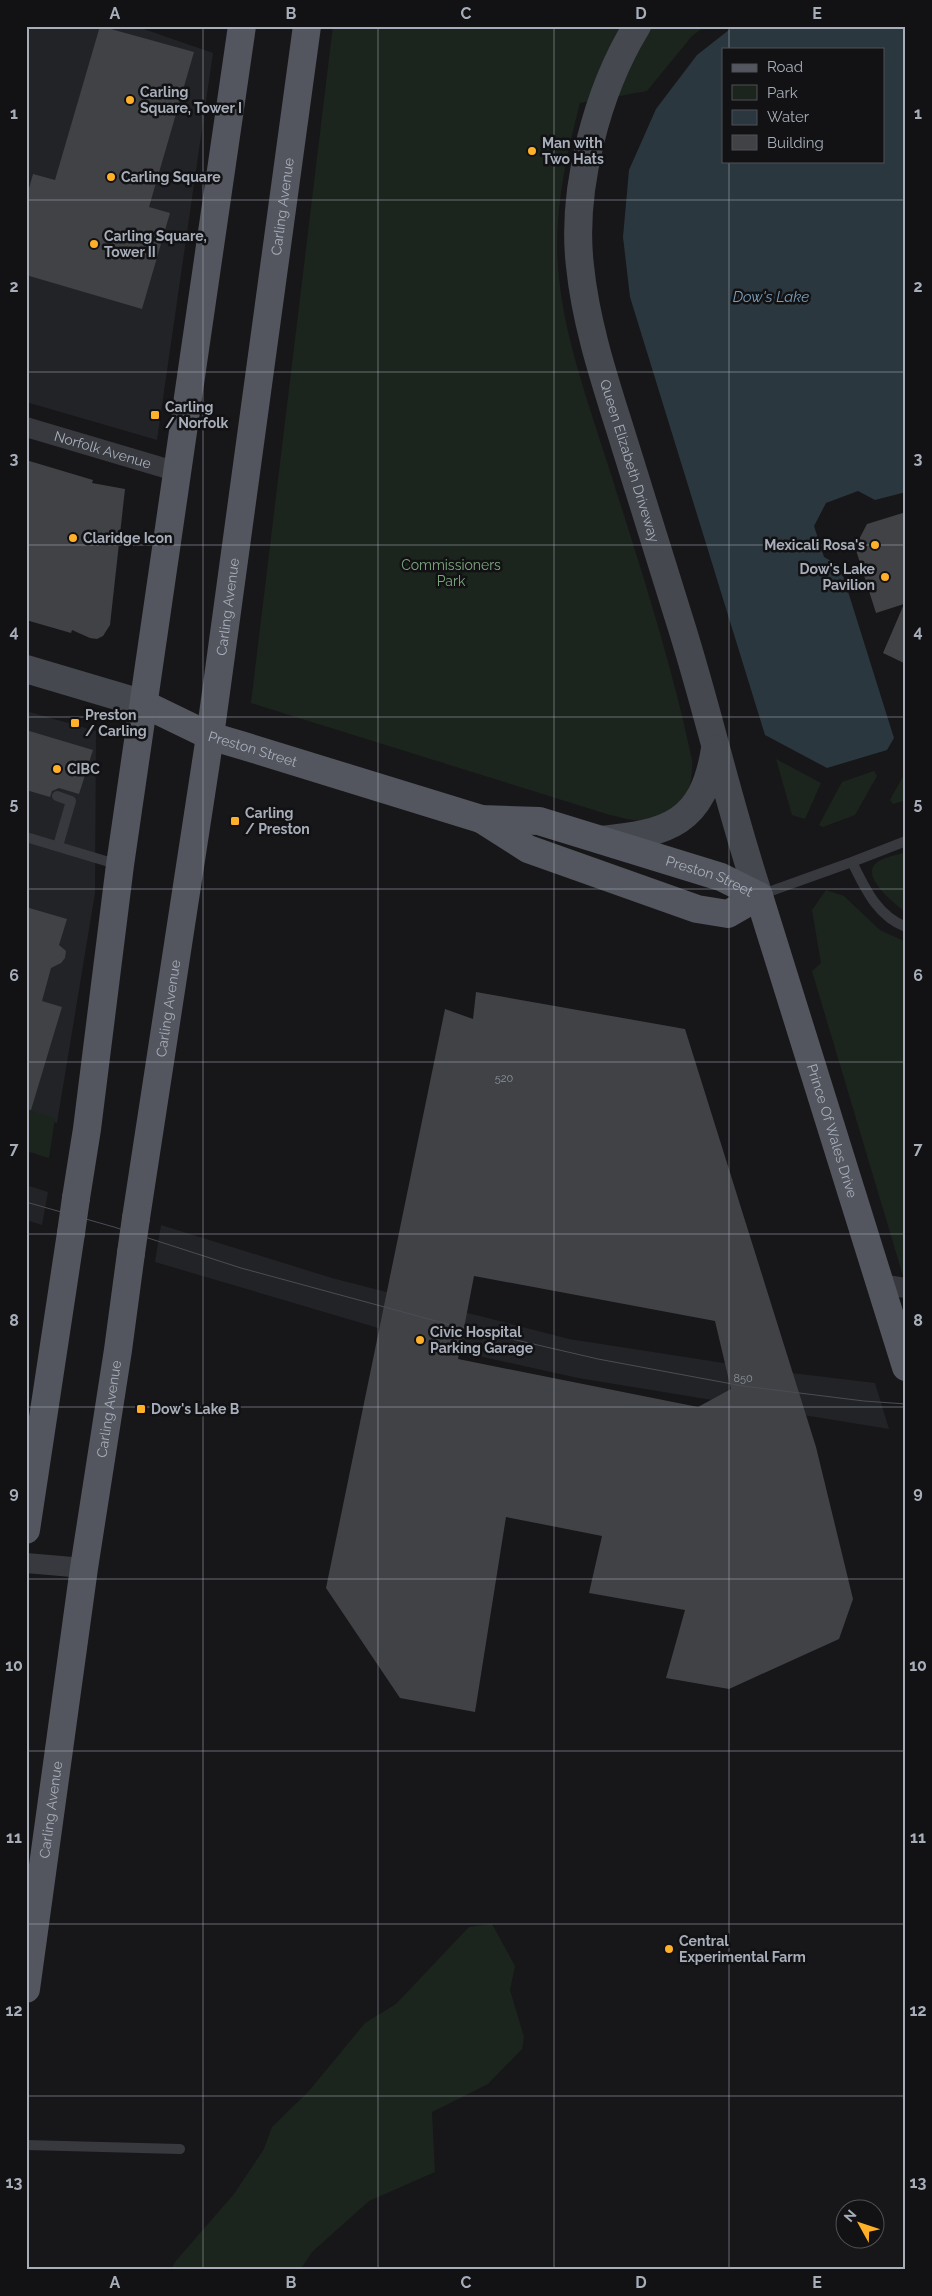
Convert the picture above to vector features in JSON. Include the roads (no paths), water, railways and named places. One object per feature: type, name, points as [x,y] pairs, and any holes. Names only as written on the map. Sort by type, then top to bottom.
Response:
[{"type":"main road","points":[[26,1530],[86,1135],[120,865],[242,26]]},
{"type":"main road","name":"Carling Avenue","points":[[26,1989],[84,1568],[210,736],[308,26]]},
{"type":"main road","name":"Queen Elizabeth Driveway","points":[[638,26],[625,46],[606,91],[593,132],[579,210],[580,265],[589,322],[609,395],[684,637],[740,839],[759,896]]},
{"type":"main road","name":"Preston Street","points":[[26,670],[144,704],[210,736],[481,819],[538,821],[721,877],[759,896]]},
{"type":"main road","points":[[601,840],[660,831],[684,817],[706,783],[712,768],[715,748]]},
{"type":"main road","name":"Preston Street","points":[[481,819],[528,849],[697,909],[728,914],[759,896]]},
{"type":"main road","name":"Prince Of Wales Drive","points":[[759,896],[906,1367]]},
{"type":"street","name":"Norfolk Avenue","points":[[26,427],[178,472]]},
{"type":"street","points":[[879,1284],[906,1288]]},
{"type":"street","points":[[26,1563],[84,1568]]},
{"type":"lane","points":[[57,796],[71,801],[58,846]]},
{"type":"lane","points":[[26,837],[120,865]]},
{"type":"lane","points":[[759,896],[906,841]]},
{"type":"lane","points":[[852,862],[876,906],[887,917],[906,927]]},
{"type":"lane","points":[[26,2145],[180,2149]]},
{"type":"water","name":"Dow's Lake","points":[[734,26],[906,26],[906,492],[875,500],[858,491],[826,503],[814,526],[824,557],[840,566],[894,738],[887,750],[827,768],[765,735],[630,297],[623,237],[629,170],[656,109],[697,55]]},
{"type":"tram line","points":[[26,1202],[114,1227],[241,1268],[447,1324],[598,1359],[743,1386],[864,1401],[906,1404]]},
{"type":"place","name":"Carling Square, Tower I","points":[[130,100]]},
{"type":"place","name":"Man with Two Hats","points":[[532,151]]},
{"type":"place","name":"Carling Square","points":[[111,177]]},
{"type":"place","name":"Carling Square, Tower II","points":[[94,244]]},
{"type":"place","name":"Carling / Norfolk","points":[[155,415]]},
{"type":"place","name":"Claridge Icon","points":[[73,538]]},
{"type":"place","name":"Mexicali Rosa's","points":[[875,545]]},
{"type":"place","name":"Dow's Lake Pavilion","points":[[885,577]]},
{"type":"place","name":"Preston / Carling","points":[[75,723]]},
{"type":"place","name":"CIBC","points":[[57,769]]},
{"type":"place","name":"Carling / Preston","points":[[235,821]]},
{"type":"place","name":"Civic Hospital Parking Garage","points":[[420,1340]]},
{"type":"place","name":"Dow's Lake B","points":[[141,1409]]},
{"type":"place","name":"Central Experimental Farm","points":[[669,1949]]},
{"type":"park label","name":"Commissioners Park","points":[[451,574]]}]
